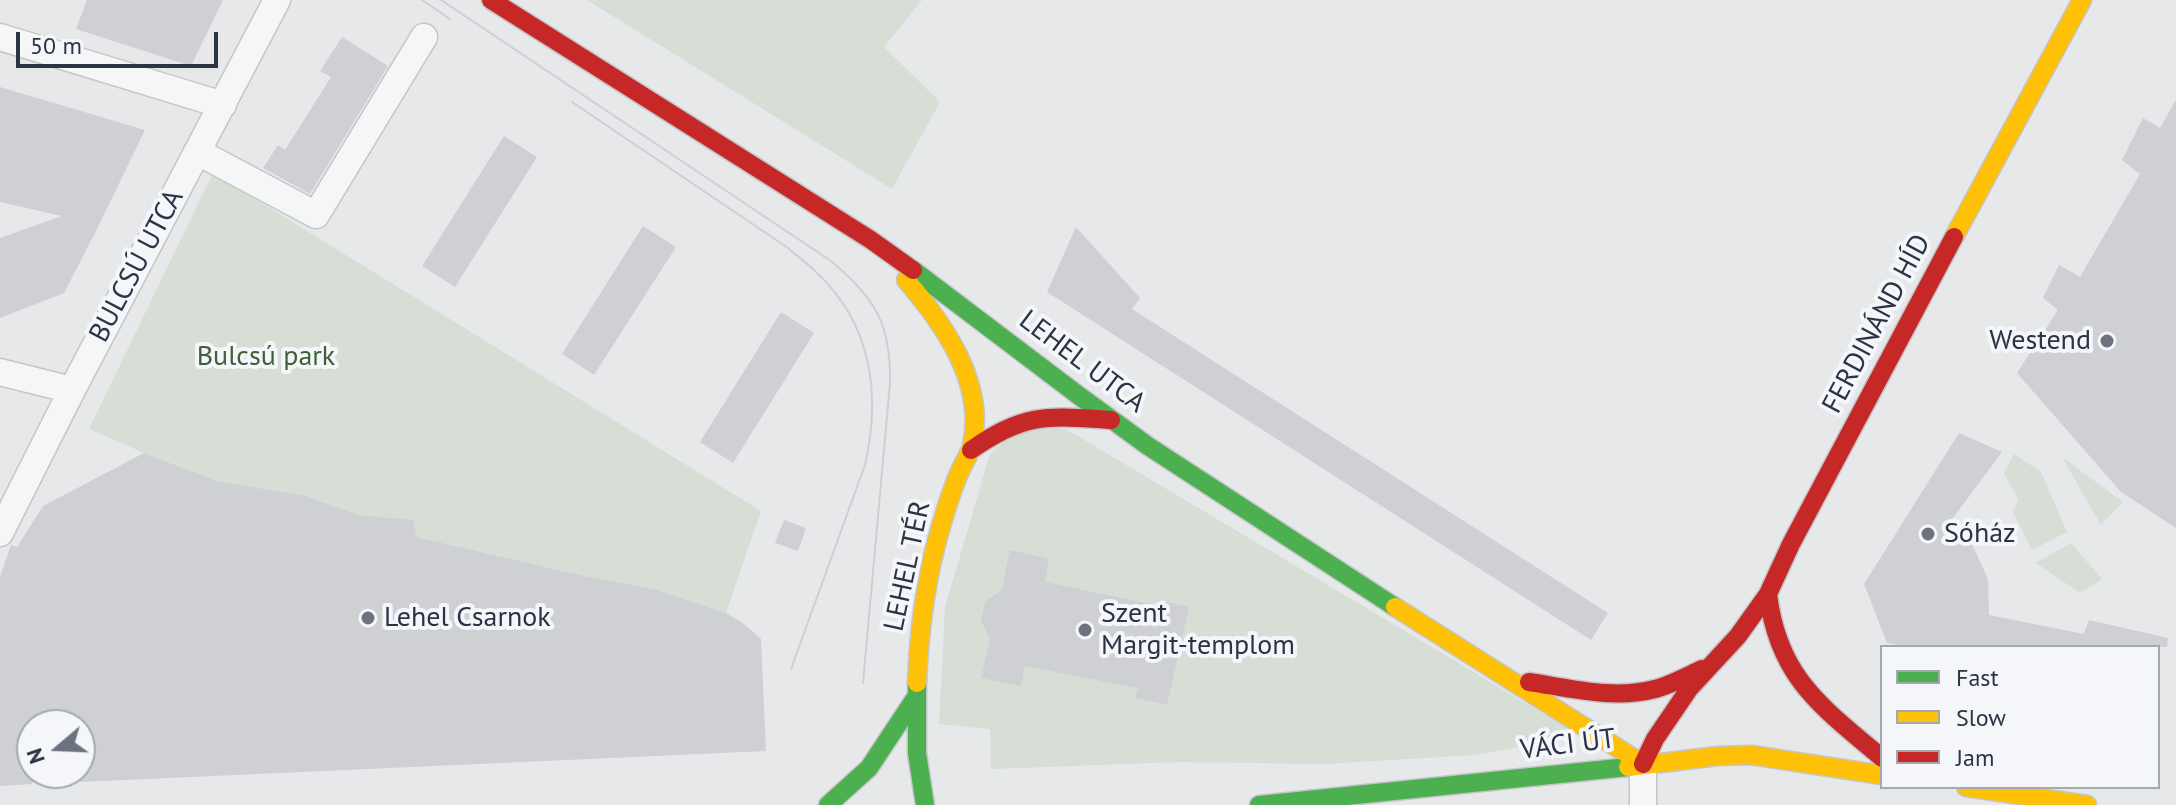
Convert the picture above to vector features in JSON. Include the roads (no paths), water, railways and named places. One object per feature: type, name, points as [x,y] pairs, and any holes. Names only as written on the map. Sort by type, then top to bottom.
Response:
[{"type":"main road","name":"LEHEL UTCA","points":[[491,0],[871,240],[917,271],[1111,420],[1270,528],[1643,764]]},
{"type":"main road","name":"FERDINÁND HÍD","points":[[1643,764],[1673,711],[1738,636],[1768,594],[1798,530],[2082,0]]},
{"type":"main road","name":"LEHEL TÉR","points":[[871,240],[923,298],[951,343],[969,387],[974,413],[971,450],[942,523],[932,566],[922,618],[916,697]]},
{"type":"main road","points":[[971,450],[994,433],[1019,421],[1042,417],[1111,420]]},
{"type":"main road","points":[[1768,594],[1775,633],[1796,676],[1830,712],[1880,756]]},
{"type":"main road","name":"FERDINÁND HÍD","points":[[1514,680],[1604,693],[1630,693],[1658,688],[1709,666]]},
{"type":"main road","points":[[828,805],[869,768],[916,697]]},
{"type":"main road","points":[[916,697],[916,751],[925,805]]},
{"type":"main road","name":"VÁCI ÚT","points":[[1259,805],[1566,775],[1718,756],[1751,755],[1880,775]]},
{"type":"main road","points":[[1979,789],[2087,805]]},
{"type":"street","name":"BULCSÚ UTCA","points":[[0,533],[277,0]]},
{"type":"street","points":[[0,37],[223,105]]},
{"type":"street","points":[[198,152],[316,215],[424,37]]},
{"type":"street","points":[[0,372],[72,390]]},
{"type":"street","points":[[1643,764],[1643,805]]},
{"type":"tram line","points":[[422,0],[450,19]]},
{"type":"tram line","points":[[441,0],[831,261],[870,301],[884,328],[888,344],[890,383],[863,683]]},
{"type":"tram line","points":[[572,102],[788,248],[835,292],[850,314],[860,337],[868,361],[871,386],[872,412],[865,465],[791,669]]},
{"type":"place","name":"Westend","points":[[2107,341]]},
{"type":"place","name":"Sóház","points":[[1928,534]]},
{"type":"place","name":"Lehel Csarnok","points":[[368,618]]},
{"type":"place","name":"Szent Margit-templom","points":[[1085,630]]},
{"type":"park label","name":"Bulcsú park","points":[[266,357]]}]
